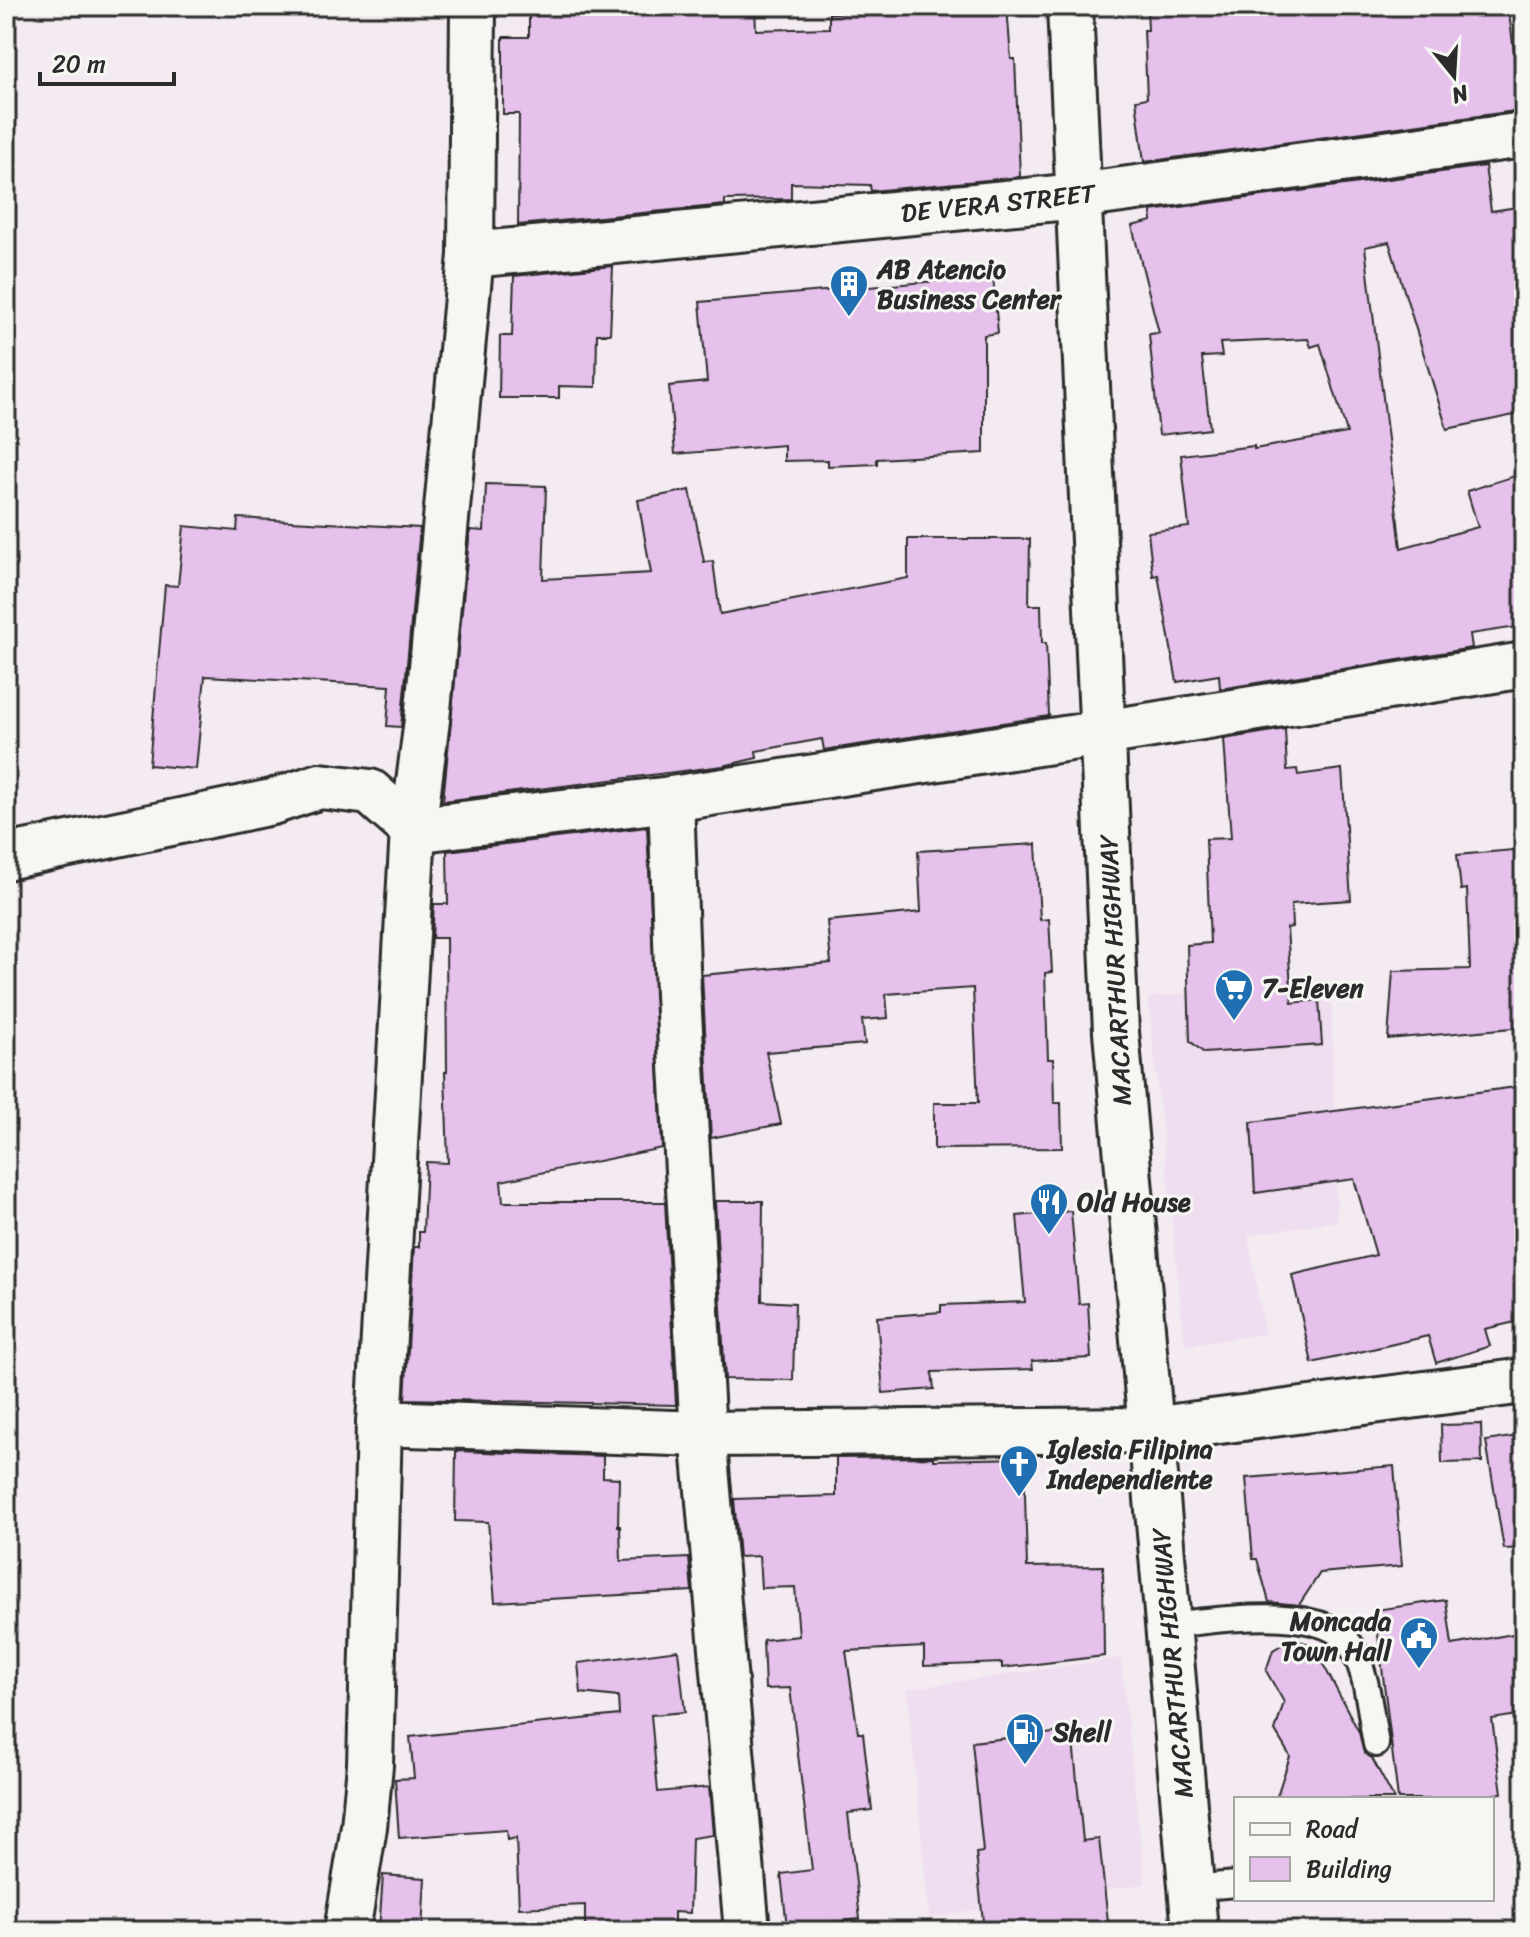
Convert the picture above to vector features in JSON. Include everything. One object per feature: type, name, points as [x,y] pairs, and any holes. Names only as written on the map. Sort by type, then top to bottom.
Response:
[{"type":"main road","points":[[347,1931],[364,1827],[370,1765],[379,1423],[413,830],[427,720],[471,255],[473,6]]},
{"type":"main road","name":"MACARTHUR HIGHWAY","points":[[1070,6],[1116,1032],[1195,1931]]},
{"type":"main road","name":"DE VERA STREET","points":[[471,255],[1078,196],[1524,135]]},
{"type":"main road","points":[[6,857],[272,802],[320,786],[370,792],[413,830],[671,799],[1524,665]]},
{"type":"main road","points":[[671,799],[678,995],[703,1434],[747,1931]]},
{"type":"main road","points":[[379,1423],[703,1434],[1151,1430],[1524,1381]]},
{"type":"lane","points":[[1168,1625],[1260,1617],[1309,1621],[1337,1631],[1352,1647],[1366,1687],[1376,1744]]},
{"type":"lane","points":[[1191,1888],[1234,1884]]},
{"type":"shaded area","points":[[1331,981],[1337,1221],[1248,1235],[1265,1334],[1185,1346],[1148,997]]},
{"type":"shaded area","points":[[1121,1658],[1145,1884],[929,1918],[907,1689]]},
{"type":"building","points":[[529,6],[755,6],[756,30],[829,28],[829,13],[911,13],[911,6],[1007,6],[1011,59],[1015,59],[1020,177],[871,191],[870,185],[791,183],[791,199],[725,200],[725,205],[518,225],[519,114],[503,114],[503,37],[529,37]]},
{"type":"building","points":[[1147,6],[1508,6],[1522,110],[1144,162],[1136,100],[1147,98],[1144,30],[1148,30]]},
{"type":"building","points":[[1485,166],[1491,211],[1524,206],[1524,413],[1447,429],[1389,242],[1365,247],[1401,548],[1478,527],[1467,491],[1524,473],[1524,626],[1470,634],[1472,648],[1220,689],[1219,675],[1177,682],[1158,575],[1153,576],[1148,532],[1189,527],[1181,455],[1254,446],[1254,449],[1347,433],[1320,344],[1311,347],[1308,339],[1220,343],[1222,356],[1202,357],[1210,429],[1159,435],[1149,334],[1159,333],[1132,226],[1152,221],[1151,211]]},
{"type":"building","points":[[613,266],[610,334],[597,334],[596,387],[559,386],[559,398],[499,398],[500,336],[512,336],[514,276]]},
{"type":"building","points":[[993,276],[998,333],[984,335],[984,453],[877,459],[877,464],[828,466],[828,460],[784,461],[784,445],[675,454],[669,386],[707,382],[700,302]]},
{"type":"building","points":[[486,484],[546,486],[543,579],[651,573],[638,500],[690,490],[704,562],[713,561],[720,614],[908,578],[908,539],[1030,539],[1029,605],[1041,605],[1049,716],[824,750],[822,739],[756,751],[757,758],[723,766],[443,801],[470,530],[484,531]]},
{"type":"building","points":[[238,518],[420,528],[401,727],[387,726],[390,686],[205,676],[196,769],[149,765],[165,585],[178,586],[184,526],[237,531]]},
{"type":"building","points":[[1285,729],[1287,770],[1297,769],[1298,775],[1342,769],[1351,900],[1291,904],[1292,927],[1287,928],[1292,1003],[1319,1000],[1322,1045],[1204,1053],[1190,1041],[1187,945],[1210,943],[1206,839],[1231,838],[1224,739]]},
{"type":"building","points":[[647,827],[662,1148],[501,1181],[503,1202],[665,1202],[676,1405],[405,1399],[414,1247],[419,1247],[419,1232],[423,1232],[426,1162],[448,1163],[446,938],[432,938],[434,904],[448,904],[447,851]]},
{"type":"building","points":[[1036,844],[1040,920],[1049,919],[1052,972],[1045,973],[1048,1059],[1053,1059],[1054,1103],[1061,1103],[1062,1148],[934,1149],[934,1103],[978,1103],[973,988],[886,994],[888,1018],[862,1020],[865,1044],[766,1052],[781,1124],[711,1138],[702,975],[831,963],[827,921],[921,912],[918,851]]},
{"type":"building","points":[[1524,849],[1524,1027],[1388,1039],[1393,971],[1470,969],[1467,889],[1461,890],[1457,855]]},
{"type":"building","points":[[1524,1086],[1524,1320],[1485,1329],[1490,1346],[1436,1363],[1428,1336],[1312,1363],[1292,1275],[1376,1255],[1354,1179],[1255,1193],[1251,1122]]},
{"type":"building","points":[[715,1201],[763,1201],[762,1301],[795,1303],[793,1380],[725,1379]]},
{"type":"building","points":[[1071,1211],[1079,1304],[1088,1303],[1091,1358],[1032,1361],[1033,1369],[932,1372],[934,1389],[883,1393],[877,1317],[941,1312],[941,1305],[1025,1302],[1017,1216]]},
{"type":"building","points":[[1481,1424],[1482,1462],[1442,1463],[1441,1425]]},
{"type":"building","points":[[1524,1435],[1524,1548],[1504,1549],[1486,1441]]},
{"type":"building","points":[[456,1451],[603,1456],[603,1477],[619,1478],[621,1561],[689,1558],[692,1591],[495,1602],[488,1522],[455,1521]]},
{"type":"building","points":[[934,1457],[934,1460],[1024,1458],[1027,1567],[1103,1566],[1104,1656],[1002,1668],[1002,1663],[924,1666],[924,1647],[846,1651],[858,1733],[863,1733],[872,1810],[848,1813],[860,1919],[787,1927],[781,1874],[812,1870],[790,1688],[765,1689],[763,1640],[799,1636],[795,1587],[761,1588],[759,1556],[739,1557],[734,1499],[836,1496],[836,1458]]},
{"type":"building","points":[[1394,1466],[1402,1566],[1320,1573],[1299,1605],[1269,1602],[1257,1559],[1253,1559],[1246,1478]]},
{"type":"building","name":"Moncada Town Hall","points":[[1446,1600],[1452,1645],[1524,1632],[1524,1714],[1492,1719],[1502,1793],[1482,1797],[1398,1797],[1375,1610]]},
{"type":"building","points":[[1292,1639],[1313,1645],[1359,1732],[1364,1753],[1372,1758],[1393,1797],[1277,1797],[1290,1756],[1275,1731],[1284,1702],[1266,1671],[1273,1650]]},
{"type":"building","points":[[678,1650],[685,1712],[651,1715],[658,1792],[709,1787],[713,1835],[692,1838],[690,1913],[674,1912],[674,1931],[585,1931],[585,1905],[519,1908],[516,1838],[507,1840],[506,1830],[399,1838],[395,1779],[414,1778],[410,1737],[619,1715],[618,1697],[581,1693],[578,1663]]},
{"type":"building","points":[[1072,1731],[1083,1841],[1099,1839],[1109,1931],[984,1931],[976,1853],[983,1852],[972,1742]]},
{"type":"building","points":[[383,1875],[425,1878],[422,1931],[379,1931]]},
{"type":"place","name":"AB Atencio Business Center","points":[[849,318]]},
{"type":"place","name":"7-Eleven","points":[[1234,1022]]},
{"type":"place","name":"Old House","points":[[1049,1236]]},
{"type":"place","name":"Iglesia Filipina Independiente","points":[[1019,1498]]},
{"type":"place","name":"Moncada Town Hall","points":[[1419,1670]]},
{"type":"place","name":"Shell","points":[[1025,1766]]}]
